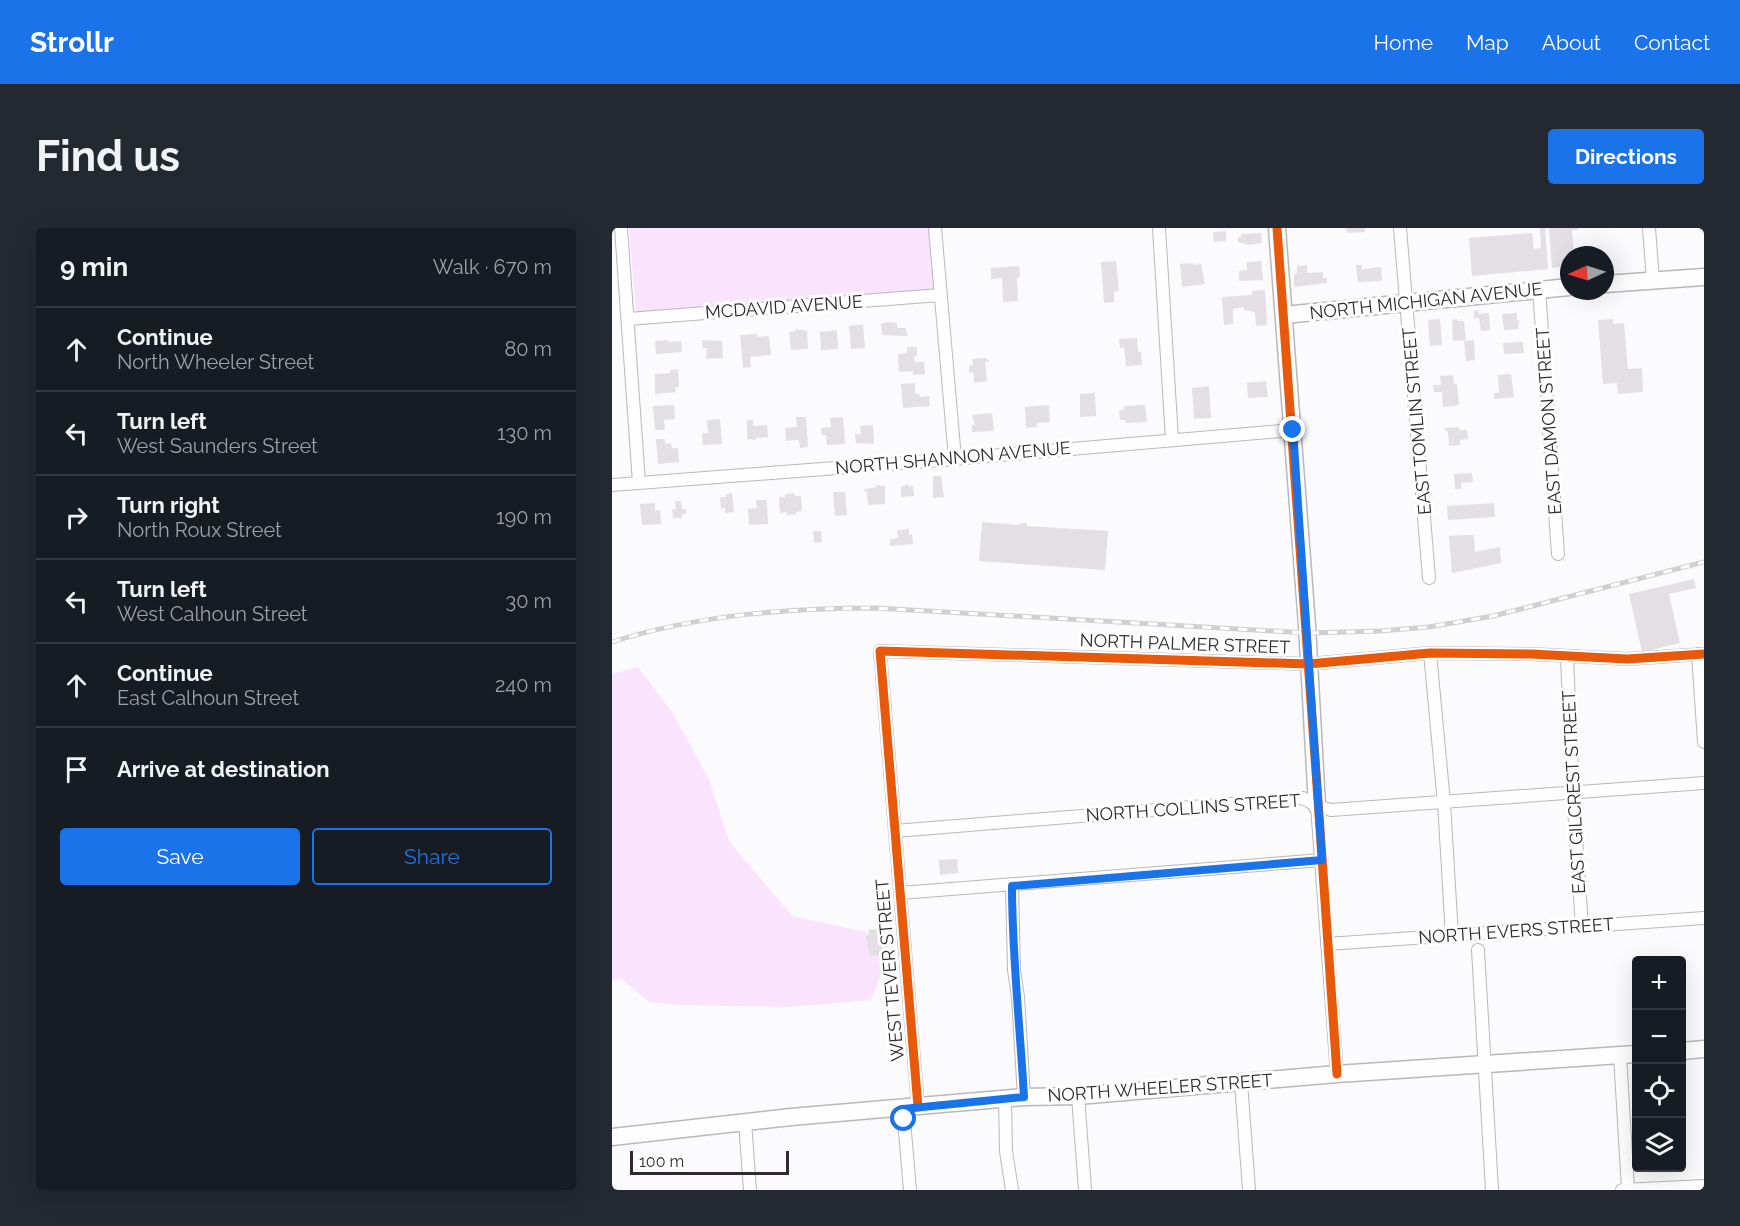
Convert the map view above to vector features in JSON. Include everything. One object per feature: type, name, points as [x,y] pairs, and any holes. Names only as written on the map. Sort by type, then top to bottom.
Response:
[{"type":"main road","points":[[1277,228],[1293,430],[1317,806]]},
{"type":"main road","points":[[1614,283],[1704,277]]},
{"type":"main road","name":"NORTH MICHIGAN AVENUE","points":[[1284,315],[1560,287]]},
{"type":"main road","points":[[1686,1051],[1704,1049]]},
{"type":"main road","name":"NORTH WHEELER STREET","points":[[612,1137],[745,1122],[1024,1097],[1078,1096],[1336,1074],[1628,1054]]},
{"type":"street","points":[[621,228],[639,483]]},
{"type":"street","points":[[935,228],[955,459]]},
{"type":"street","points":[[1160,228],[1172,440]]},
{"type":"street","name":"EAST TOMLIN STREET","points":[[1400,228],[1430,578]]},
{"type":"street","points":[[1649,228],[1653,281]]},
{"type":"street","name":"EAST DAMON STREET","points":[[1539,288],[1558,554]]},
{"type":"street","name":"MCDAVID AVENUE","points":[[628,319],[940,295]]},
{"type":"street","name":"NORTH SHANNON AVENUE","points":[[612,485],[1293,430]]},
{"type":"street","name":"NORTH PALMER STREET","points":[[880,651],[1309,664],[1430,653],[1532,654],[1567,658],[1627,659],[1701,654]]},
{"type":"street","name":"WEST TEVER STREET","points":[[880,651],[900,893],[910,1108],[910,1190]]},
{"type":"street","points":[[1430,653],[1444,803],[1452,936]]},
{"type":"street","points":[[1701,654],[1704,742]]},
{"type":"street","name":"EAST GILCREST STREET","points":[[1567,658],[1582,927]]},
{"type":"street","name":"NORTH COLLINS STREET","points":[[895,831],[1303,798],[1317,806],[1331,810],[1704,783]]},
{"type":"street","points":[[1317,806],[1336,1074]]},
{"type":"street","points":[[900,893],[1322,860]]},
{"type":"street","points":[[1012,886],[1014,970],[1018,997],[1024,1097]]},
{"type":"street","name":"NORTH EVERS STREET","points":[[1328,944],[1704,918]]},
{"type":"street","points":[[1478,950],[1492,1190]]},
{"type":"street","points":[[1628,1054],[1628,1190]]},
{"type":"street","points":[[1241,1082],[1249,1190]]},
{"type":"street","points":[[1078,1096],[1085,1190]]},
{"type":"street","points":[[1005,1099],[1006,1151],[1012,1190]]},
{"type":"street","points":[[745,1122],[750,1190]]},
{"type":"street","points":[[1621,1190],[1704,1186]]},
{"type":"shaded area","points":[[629,228],[929,228],[934,290],[636,312]]},
{"type":"shaded area","points":[[638,667],[672,712],[709,779],[729,841],[792,916],[866,932],[884,967],[871,1000],[789,1007],[680,1005],[649,1002],[621,978],[612,980],[612,674]]},
{"type":"building","points":[[1346,228],[1365,228],[1365,232],[1347,233]]},
{"type":"building","points":[[1540,228],[1545,228],[1548,269],[1472,276],[1469,238],[1532,233],[1534,249],[1541,248]]},
{"type":"building","points":[[1549,228],[1578,228],[1578,230],[1572,230],[1573,246],[1560,246],[1560,267],[1552,268]]},
{"type":"building","points":[[1226,231],[1226,241],[1214,242],[1213,232]]},
{"type":"building","points":[[1261,233],[1262,243],[1248,245],[1238,242],[1241,234]]},
{"type":"building","points":[[1116,261],[1119,291],[1114,292],[1114,302],[1104,303],[1101,262]]},
{"type":"building","points":[[1261,261],[1263,280],[1239,281],[1239,271],[1247,270],[1247,262]]},
{"type":"building","points":[[1193,263],[1193,265],[1201,264],[1205,284],[1182,287],[1180,264]]},
{"type":"building","points":[[1307,265],[1307,273],[1323,272],[1323,278],[1327,278],[1327,283],[1294,287],[1294,274],[1297,273],[1297,266]]},
{"type":"building","points":[[1356,265],[1362,265],[1362,269],[1381,267],[1382,281],[1358,282]]},
{"type":"building","points":[[1019,266],[1018,301],[1003,302],[1002,278],[991,279],[991,268]]},
{"type":"building","points":[[1265,290],[1267,325],[1256,326],[1255,312],[1244,310],[1244,307],[1233,309],[1233,324],[1224,325],[1222,297],[1252,295],[1252,291]]},
{"type":"building","points":[[1478,310],[1479,314],[1489,313],[1490,330],[1481,331],[1479,318],[1474,318],[1474,311]]},
{"type":"building","points":[[1517,313],[1518,329],[1504,330],[1502,314]]},
{"type":"building","points":[[1440,319],[1442,345],[1430,346],[1428,320]]},
{"type":"building","points":[[1613,319],[1613,324],[1624,323],[1628,369],[1642,368],[1643,392],[1618,394],[1617,383],[1603,384],[1598,320]]},
{"type":"building","points":[[1452,320],[1464,321],[1466,340],[1453,341]]},
{"type":"building","points":[[897,323],[897,328],[906,328],[907,336],[882,335],[881,324]]},
{"type":"building","points":[[863,325],[865,348],[851,349],[849,326]]},
{"type":"building","points":[[795,329],[807,331],[808,349],[791,350],[789,332],[796,331]]},
{"type":"building","points":[[837,330],[838,349],[821,350],[820,332]]},
{"type":"building","points":[[757,334],[757,337],[769,336],[771,355],[750,357],[751,367],[743,368],[740,335]]},
{"type":"building","points":[[1137,338],[1142,365],[1126,366],[1124,347],[1120,348],[1119,339]]},
{"type":"building","points":[[668,340],[668,342],[681,341],[682,352],[656,354],[655,341]]},
{"type":"building","points":[[702,340],[722,341],[723,358],[706,359],[707,348],[703,348]]},
{"type":"building","points":[[1474,340],[1475,360],[1466,361],[1464,341]]},
{"type":"building","points":[[1523,342],[1524,353],[1504,354],[1503,343]]},
{"type":"building","points":[[907,347],[917,347],[915,362],[924,362],[925,374],[913,375],[913,371],[899,372],[898,354],[907,353]]},
{"type":"building","points":[[985,358],[990,361],[985,362],[987,381],[974,383],[973,372],[969,373],[969,366],[973,365],[972,359]]},
{"type":"building","points":[[678,369],[679,387],[675,387],[676,392],[655,394],[655,374],[670,373],[670,370]]},
{"type":"building","points":[[1511,374],[1514,397],[1494,399],[1494,393],[1499,393],[1498,375]]},
{"type":"building","points":[[1453,375],[1454,384],[1457,384],[1459,404],[1443,407],[1442,392],[1434,392],[1433,385],[1441,385],[1440,376]]},
{"type":"building","points":[[1266,381],[1268,397],[1248,398],[1247,383]]},
{"type":"building","points":[[915,383],[915,394],[919,394],[920,397],[929,396],[930,406],[903,408],[901,384]]},
{"type":"building","points":[[1209,386],[1211,418],[1194,419],[1192,388]]},
{"type":"building","points":[[1095,393],[1096,416],[1080,417],[1080,394]]},
{"type":"building","points":[[674,405],[675,419],[664,420],[665,430],[655,430],[653,406]]},
{"type":"building","points":[[1049,405],[1050,422],[1037,423],[1037,427],[1026,428],[1025,407]]},
{"type":"building","points":[[1145,405],[1147,422],[1125,423],[1125,420],[1120,420],[1119,410],[1124,410],[1124,406]]},
{"type":"building","points":[[992,413],[994,431],[972,432],[972,425],[975,425],[972,415]]},
{"type":"building","points":[[796,417],[806,417],[808,447],[800,448],[799,440],[786,441],[785,428],[797,427]]},
{"type":"building","points":[[843,417],[845,444],[827,445],[826,435],[822,435],[821,428],[831,427],[830,418]]},
{"type":"building","points":[[720,419],[722,444],[703,445],[702,433],[708,433],[707,420]]},
{"type":"building","points":[[747,420],[753,420],[753,426],[767,425],[768,437],[756,438],[756,440],[747,439]]},
{"type":"building","points":[[873,425],[874,444],[856,443],[855,434],[861,434],[860,426]]},
{"type":"building","points":[[1459,427],[1459,430],[1467,430],[1468,439],[1460,440],[1460,445],[1449,446],[1448,431],[1445,431],[1445,428]]},
{"type":"building","points":[[656,439],[665,439],[665,444],[671,443],[672,448],[678,448],[679,462],[658,464]]},
{"type":"building","points":[[1472,473],[1473,482],[1461,483],[1461,489],[1455,489],[1454,474]]},
{"type":"building","points":[[933,476],[941,476],[944,497],[933,498]]},
{"type":"building","points":[[908,484],[908,486],[913,486],[914,496],[901,497],[901,487]]},
{"type":"building","points":[[876,485],[885,486],[885,504],[868,505],[867,492],[864,489],[877,487]]},
{"type":"building","points":[[833,492],[845,492],[847,515],[835,516]]},
{"type":"building","points":[[732,493],[734,512],[725,513],[725,508],[721,509],[720,497],[726,497],[726,494]]},
{"type":"building","points":[[794,493],[795,496],[801,496],[802,511],[787,515],[787,512],[780,513],[779,497]]},
{"type":"building","points":[[756,500],[767,500],[768,524],[749,525],[748,509],[757,508]]},
{"type":"building","points":[[675,501],[681,501],[682,509],[686,509],[686,514],[682,514],[682,518],[673,518],[672,509],[676,509]]},
{"type":"building","points":[[655,503],[655,511],[660,510],[661,524],[642,525],[640,504]]},
{"type":"building","points":[[1494,503],[1495,517],[1448,520],[1447,506]]},
{"type":"building","points":[[982,522],[1020,525],[1020,523],[1027,523],[1026,526],[1108,531],[1105,570],[979,561]]},
{"type":"building","points":[[909,529],[913,544],[890,546],[890,539],[898,538],[897,530]]},
{"type":"building","points":[[813,531],[821,531],[822,542],[814,543]]},
{"type":"building","points":[[1474,535],[1475,552],[1500,547],[1501,563],[1452,573],[1449,536]]},
{"type":"building","points":[[1694,579],[1696,588],[1669,594],[1680,643],[1642,652],[1629,594]]},
{"type":"building","points":[[957,859],[958,873],[940,875],[939,860]]},
{"type":"building","points":[[884,928],[885,935],[888,935],[888,938],[885,938],[889,948],[886,948],[887,955],[870,956],[866,936],[869,935],[868,930]]},
{"type":"railway","points":[[612,642],[710,619],[843,608],[1307,633],[1380,631],[1429,627],[1493,616],[1704,562]]},
{"type":"cycle path","points":[[1277,228],[1337,1074]]},
{"type":"cycle path","points":[[918,1107],[880,651],[1309,664],[1430,653],[1531,654],[1627,659],[1704,654]]},
{"type":"route","points":[[904,1119],[903,1109],[1024,1097],[1018,997],[1014,970],[1012,886],[1322,860],[1293,430]]}]
